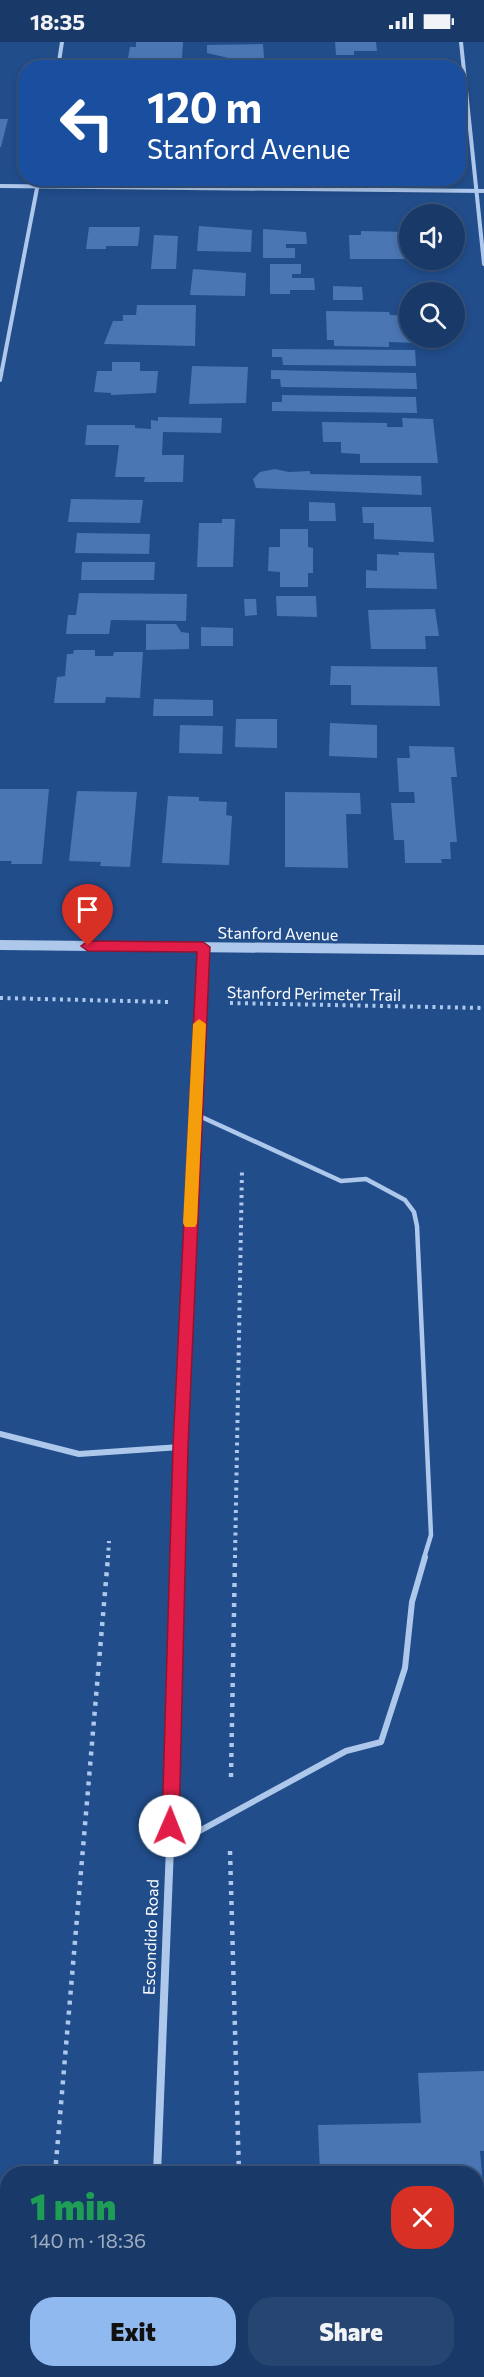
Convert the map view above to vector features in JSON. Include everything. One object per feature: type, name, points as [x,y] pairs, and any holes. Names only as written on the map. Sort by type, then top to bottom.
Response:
[{"type":"street","points":[[59,60],[62,42]]},
{"type":"street","points":[[461,42],[463,60]]},
{"type":"street","points":[[466,92],[484,264]]},
{"type":"street","points":[[0,186],[484,191]]},
{"type":"street","points":[[0,380],[38,186]]},
{"type":"street","name":"Stanford Avenue","points":[[0,945],[484,950]]},
{"type":"street","name":"Escondido Road","points":[[157,2166],[170,1847],[180,1447],[203,947]]},
{"type":"street","points":[[0,1434],[79,1454],[180,1447]]},
{"type":"lane","points":[[170,1847],[346,1751],[381,1742],[405,1668],[412,1602],[431,1535],[417,1226],[414,1212],[405,1200],[366,1179],[341,1181],[195,1114]]},
{"type":"path","name":"Stanford Perimeter Trail","points":[[0,998],[484,1008]]},
{"type":"path","points":[[231,1765],[243,1136]]},
{"type":"path","points":[[56,2166],[109,1541]]},
{"type":"path","points":[[230,1846],[239,2166]]},
{"type":"building","points":[[136,42],[183,42],[182,58],[128,58],[130,47],[136,47]]},
{"type":"building","points":[[335,42],[376,42],[377,51],[354,51],[354,55],[336,55]]},
{"type":"building","points":[[263,44],[264,58],[228,58],[207,53],[207,45]]},
{"type":"building","points":[[0,119],[8,119],[1,147],[0,147]]},
{"type":"building","points":[[199,226],[252,230],[251,252],[197,251]]},
{"type":"building","points":[[89,227],[140,227],[138,246],[106,246],[106,249],[86,249]]},
{"type":"building","points":[[263,229],[306,232],[307,244],[286,244],[286,248],[295,248],[295,258],[263,258]]},
{"type":"building","points":[[361,231],[399,232],[399,259],[350,259],[349,235],[361,235]]},
{"type":"building","points":[[154,235],[178,236],[176,269],[151,269]]},
{"type":"building","points":[[270,264],[301,264],[301,274],[292,274],[292,278],[314,278],[315,290],[290,290],[290,294],[270,294]]},
{"type":"building","points":[[193,269],[246,273],[245,296],[190,295]]},
{"type":"building","points":[[333,286],[362,287],[363,300],[333,300]]},
{"type":"building","points":[[137,305],[196,305],[195,346],[104,344],[113,321],[123,321],[123,315],[136,315]]},
{"type":"building","points":[[326,311],[389,312],[390,315],[399,316],[399,342],[389,342],[389,347],[334,346],[334,340],[327,340]]},
{"type":"building","points":[[272,349],[415,350],[416,366],[283,365],[282,357],[272,357]]},
{"type":"building","points":[[112,362],[140,362],[140,371],[158,371],[156,393],[111,395],[111,393],[94,392],[97,371],[112,371]]},
{"type":"building","points":[[192,366],[248,367],[246,403],[189,404]]},
{"type":"building","points":[[271,370],[416,373],[417,389],[281,387],[280,379],[271,379]]},
{"type":"building","points":[[282,395],[416,397],[417,413],[272,411],[272,402],[282,402]]},
{"type":"building","points":[[158,417],[222,418],[221,433],[163,432],[162,455],[184,455],[183,482],[144,482],[145,477],[115,477],[119,445],[85,445],[87,425],[135,425],[135,428],[151,429],[151,420],[158,421]]},
{"type":"building","points":[[402,418],[433,419],[438,463],[360,463],[360,454],[341,453],[341,442],[323,442],[322,422],[387,423],[387,427],[403,427]]},
{"type":"building","points":[[275,469],[289,472],[310,471],[310,474],[421,476],[422,495],[256,488],[253,479],[260,472]]},
{"type":"building","points":[[71,499],[143,500],[140,523],[68,522]]},
{"type":"building","points":[[309,502],[335,503],[336,521],[309,521]]},
{"type":"building","points":[[362,507],[431,507],[434,542],[374,539],[374,523],[363,523]]},
{"type":"building","points":[[222,519],[235,519],[233,567],[197,567],[199,523],[222,523]]},
{"type":"building","points":[[280,529],[308,529],[308,547],[313,548],[313,573],[308,573],[308,587],[280,587],[280,572],[268,571],[269,547],[280,547]]},
{"type":"building","points":[[77,533],[150,534],[149,554],[75,553]]},
{"type":"building","points":[[398,552],[434,553],[437,589],[366,588],[366,570],[377,571],[377,554],[399,555]]},
{"type":"building","points":[[82,562],[155,562],[154,580],[81,580]]},
{"type":"building","points":[[79,593],[187,594],[186,621],[111,620],[109,634],[66,634],[68,615],[76,615]]},
{"type":"building","points":[[276,596],[316,596],[317,617],[277,616]]},
{"type":"building","points":[[244,599],[256,599],[257,615],[245,616]]},
{"type":"building","points":[[435,609],[439,636],[425,636],[426,649],[371,649],[368,610]]},
{"type":"building","points":[[146,624],[176,624],[181,632],[189,633],[189,649],[146,650]]},
{"type":"building","points":[[201,627],[233,628],[233,646],[201,646]]},
{"type":"building","points":[[74,650],[95,650],[95,656],[113,656],[114,652],[143,652],[140,698],[106,697],[105,703],[54,703],[57,677],[65,676],[67,654],[73,654]]},
{"type":"building","points":[[331,666],[437,667],[440,706],[351,705],[351,685],[330,685]]},
{"type":"building","points":[[154,699],[213,700],[213,716],[153,716]]},
{"type":"building","points":[[236,719],[277,719],[277,748],[235,747]]},
{"type":"building","points":[[330,723],[377,725],[377,758],[329,756]]},
{"type":"building","points":[[180,725],[223,726],[222,754],[179,753]]},
{"type":"building","points":[[409,746],[454,747],[457,777],[451,777],[457,842],[450,842],[451,859],[441,859],[442,863],[405,863],[404,840],[394,840],[391,803],[415,803],[414,792],[399,792],[397,758],[410,758]]},
{"type":"building","points":[[0,789],[49,789],[42,864],[11,864],[12,861],[0,861]]},
{"type":"building","points":[[77,791],[137,792],[130,867],[100,866],[101,862],[69,861]]},
{"type":"building","points":[[285,792],[360,793],[361,814],[346,814],[348,868],[285,867]]},
{"type":"building","points":[[168,796],[199,797],[199,801],[227,802],[226,815],[232,816],[229,865],[162,863]]},
{"type":"building","points":[[484,2071],[484,2151],[480,2151],[481,2166],[320,2166],[318,2125],[421,2123],[418,2073]]},
{"type":"slow traffic","points":[[190,1223],[199,1024]]},
{"type":"route","points":[[88,946],[203,947],[180,1447],[170,1826]]}]
